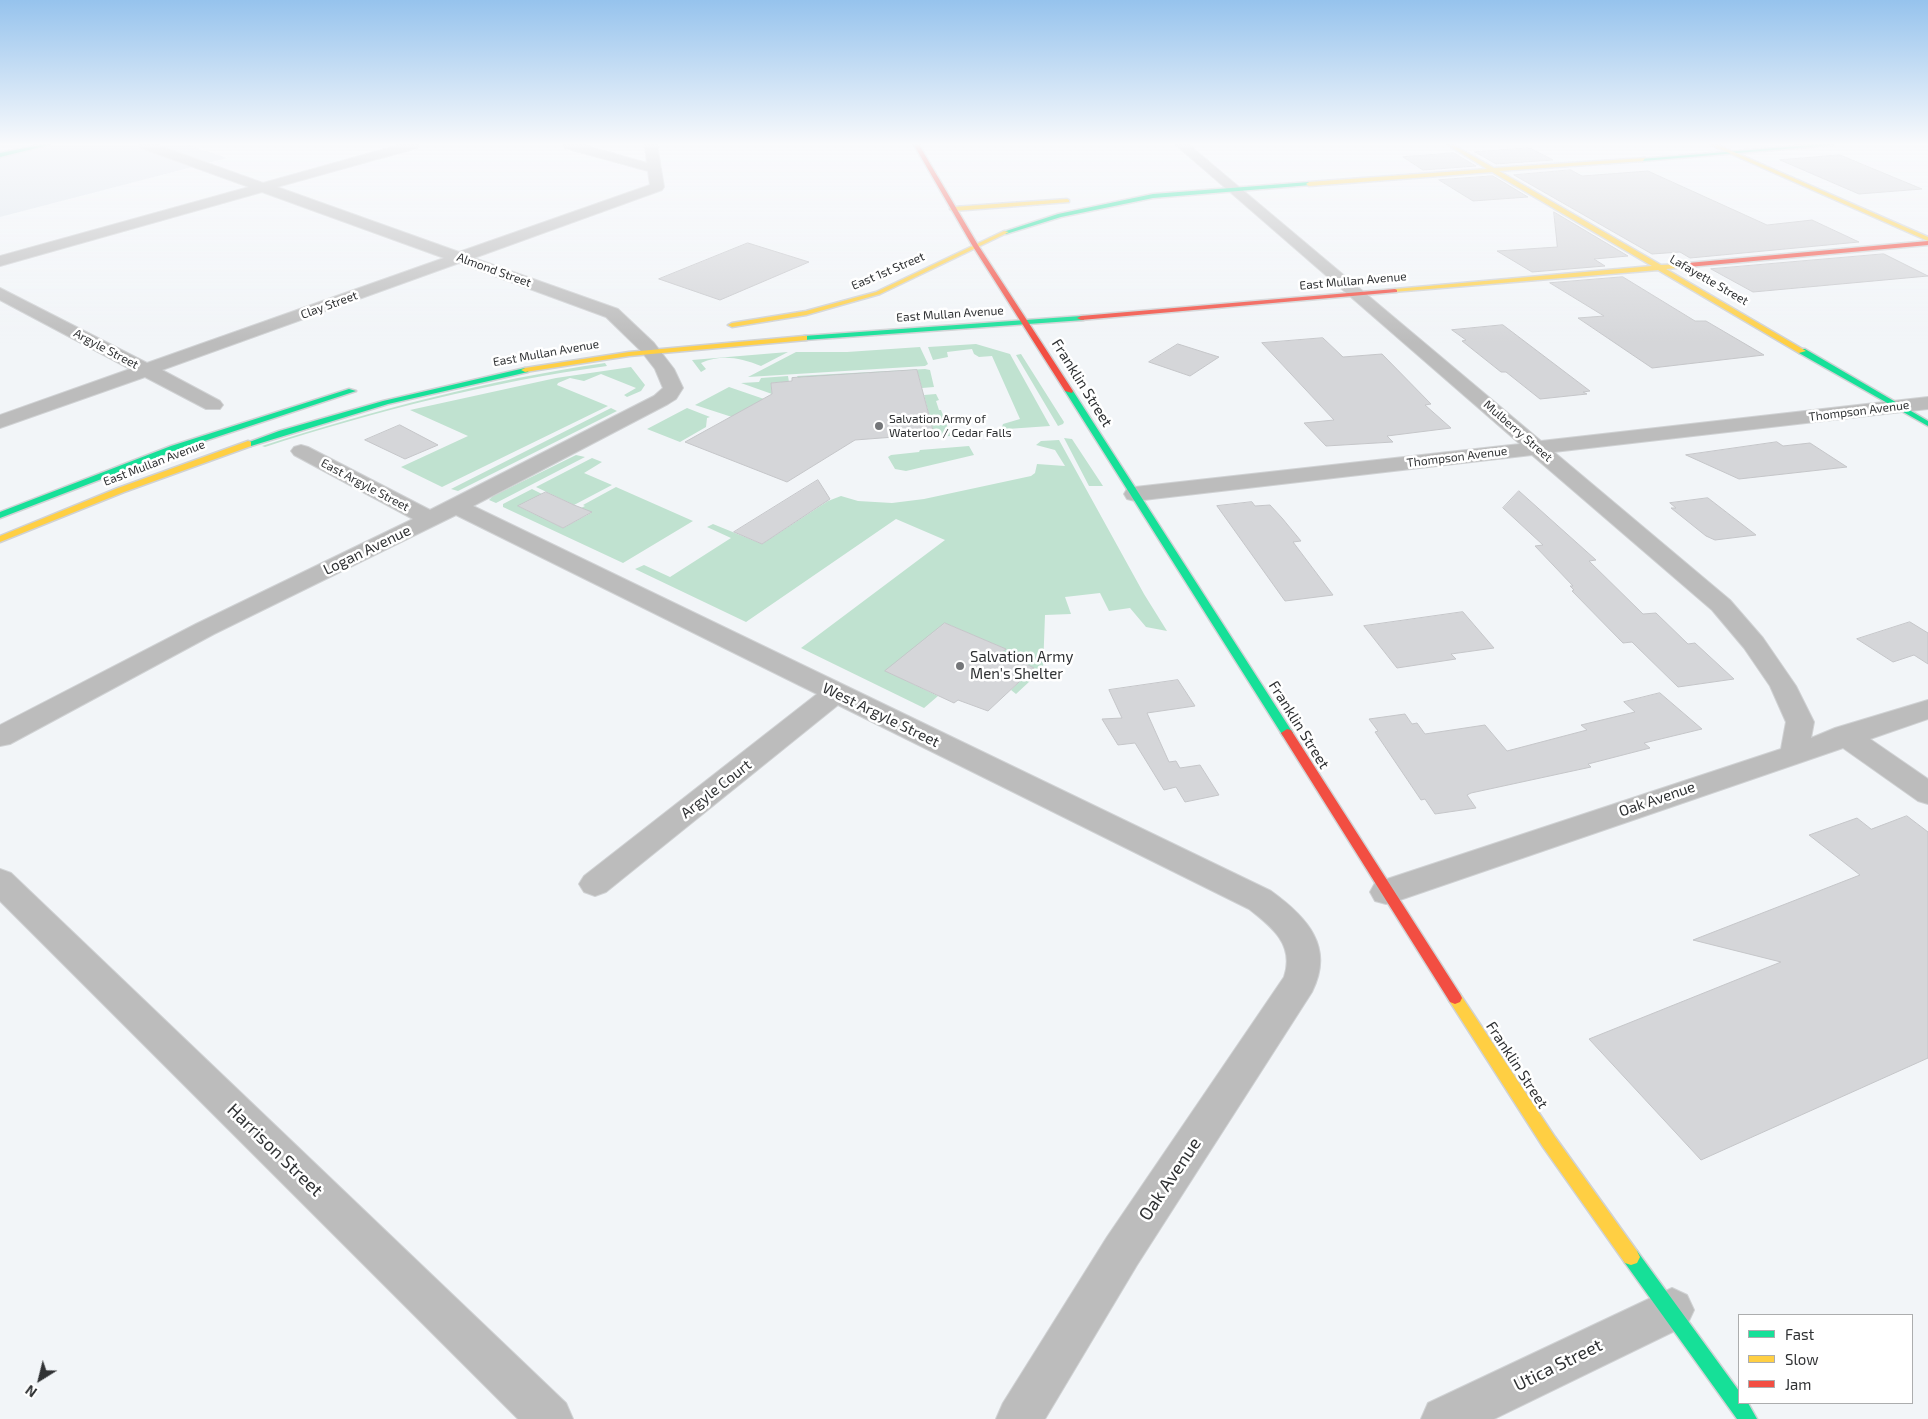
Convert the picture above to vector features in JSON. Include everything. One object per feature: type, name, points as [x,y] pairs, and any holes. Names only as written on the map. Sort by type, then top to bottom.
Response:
[{"type":"main road","name":"Franklin Street","points":[[955,211],[1386,892],[1549,1142],[1672,1310],[1748,1419]]},
{"type":"main road","name":"East 1st Street","points":[[724,326],[801,314],[857,300],[916,275],[975,245],[1071,211]]},
{"type":"main road","name":"Lafayette Street","points":[[1564,211],[1928,424]]},
{"type":"main road","points":[[1866,211],[1928,238]]},
{"type":"main road","name":"East Mullan Avenue","points":[[0,539],[204,458],[346,412],[497,375],[653,343],[769,339],[1026,323],[1928,243]]},
{"type":"main road","name":"East Mullan Avenue","points":[[0,515],[165,450],[263,417],[361,389]]},
{"type":"street","points":[[0,261],[177,211]]},
{"type":"street","name":"Almond Street","points":[[330,211],[612,313],[622,319],[632,337]]},
{"type":"street","name":"Clay Street","points":[[0,422],[590,211]]},
{"type":"street","name":"Mulberry Street","points":[[1258,211],[1358,294],[1721,605],[1754,643],[1783,686],[1800,722],[1794,753]]},
{"type":"street","name":"Argyle Street","points":[[0,293],[213,405]]},
{"type":"street","name":"Logan Avenue","points":[[3,731],[205,629],[430,520],[669,395],[674,388],[653,343],[632,337]]},
{"type":"street","name":"Thompson Avenue","points":[[1135,494],[1928,403]]},
{"type":"street","name":"East Argyle Street","points":[[301,451],[430,520]]},
{"type":"street","name":"West Argyle Street","points":[[454,506],[1260,900],[1281,916],[1299,937]]},
{"type":"street","name":"Argyle Court","points":[[595,884],[836,693]]},
{"type":"street","name":"Oak Avenue","points":[[1386,892],[1928,709]]},
{"type":"street","points":[[1845,736],[1928,794]]},
{"type":"street","name":"Harrison Street","points":[[0,880],[550,1419]]},
{"type":"street","name":"Oak Avenue","points":[[1019,1419],[1122,1251],[1300,982],[1305,959],[1299,937]]},
{"type":"street","name":"Utica Street","points":[[1444,1419],[1672,1310]]},
{"type":"shaded area","points":[[0,211],[22,211],[0,217]]},
{"type":"green space","points":[[976,344],[1010,354],[1050,426],[1007,429],[1002,427],[1003,424],[1020,419],[992,356],[979,357],[974,354],[972,349],[947,352],[948,357],[933,360],[928,347]]},
{"type":"green space","points":[[920,347],[928,364],[925,366],[748,377],[796,352],[847,352]]},
{"type":"green space","points":[[788,352],[761,366],[731,358],[709,360],[701,363],[706,369],[701,372],[692,360]]},
{"type":"green space","points":[[1021,354],[1064,422],[1063,424],[1058,426],[1016,355]]},
{"type":"green space","points":[[605,363],[607,366],[520,380],[434,399],[349,421],[265,447],[262,446],[432,397],[518,378]]},
{"type":"green space","points":[[631,367],[645,385],[641,391],[627,397],[624,395],[636,388],[601,374],[584,381],[570,378],[558,383],[557,385],[608,406],[442,487],[401,467],[468,436],[410,410],[556,378]]},
{"type":"green space","points":[[925,369],[930,370],[934,387],[922,388],[917,370],[798,378],[797,376]]},
{"type":"green space","points":[[788,376],[789,382],[771,383],[772,394],[741,383],[759,382],[761,378]]},
{"type":"green space","points":[[729,387],[764,399],[732,417],[695,405]]},
{"type":"green space","points":[[936,394],[939,400],[936,401],[939,410],[941,410],[951,436],[936,437],[934,434],[924,395]]},
{"type":"green space","points":[[611,408],[617,411],[458,491],[451,489]]},
{"type":"green space","points":[[687,408],[710,417],[707,418],[706,427],[680,442],[647,429]]},
{"type":"green space","points":[[1064,438],[1072,439],[1103,486],[1089,486]]},
{"type":"green space","points":[[1059,440],[1144,594],[1167,631],[1146,627],[1130,608],[1109,611],[1100,593],[1065,597],[1071,614],[1045,615],[1043,669],[1016,694],[1011,690],[1034,668],[1002,652],[1005,649],[945,623],[886,671],[938,696],[924,708],[801,648],[945,540],[896,519],[746,622],[635,569],[644,565],[670,577],[731,538],[707,527],[713,524],[762,544],[828,501],[841,496],[858,501],[892,503],[924,499],[1031,476],[1035,473],[1037,464],[1065,466],[1055,450],[1036,445],[1041,441]]},
{"type":"green space","points":[[969,446],[974,455],[906,471],[895,469],[888,457],[919,452],[920,450]]},
{"type":"green space","points":[[576,455],[585,457],[496,503],[489,500],[493,496]]},
{"type":"green space","points":[[592,458],[602,462],[584,473],[612,485],[574,505],[536,487]]},
{"type":"green space","points":[[616,487],[693,521],[623,563],[503,507],[503,504],[532,489],[542,494],[518,506],[563,528],[591,513],[581,508],[585,506],[583,505]]},
{"type":"building","points":[[1577,211],[1737,211],[1767,225],[1812,220],[1859,242],[1690,258],[1680,252],[1652,254]]},
{"type":"building","points":[[1554,212],[1628,256],[1594,259],[1605,266],[1532,272],[1497,251],[1557,247]]},
{"type":"building","points":[[748,243],[809,262],[720,300],[659,279]]},
{"type":"building","points":[[1884,254],[1928,276],[1753,292],[1711,269]]},
{"type":"building","points":[[1623,277],[1695,321],[1706,321],[1764,355],[1652,368],[1578,318],[1604,316],[1550,283]]},
{"type":"building","points":[[1503,325],[1590,391],[1583,392],[1587,394],[1540,399],[1506,372],[1501,372],[1462,341],[1466,340],[1452,330]]},
{"type":"building","points":[[1323,338],[1343,357],[1382,354],[1431,404],[1425,405],[1451,428],[1387,436],[1393,442],[1326,446],[1304,423],[1334,420],[1262,343]]},
{"type":"building","points":[[1178,344],[1219,357],[1190,376],[1149,362]]},
{"type":"building","name":"Salvation Army of Waterloo / Cedar Falls","points":[[917,370],[934,434],[855,440],[787,482],[685,442],[772,394],[771,383],[792,381],[792,378]]},
{"type":"building","points":[[400,425],[438,445],[405,459],[365,440]]},
{"type":"building","points":[[1777,442],[1783,446],[1810,443],[1847,467],[1739,479],[1686,455]]},
{"type":"building","points":[[818,480],[830,499],[762,544],[734,532]]},
{"type":"building","points":[[1519,491],[1596,560],[1589,561],[1643,614],[1656,613],[1688,644],[1695,643],[1734,679],[1678,687],[1632,642],[1623,643],[1572,591],[1574,590],[1570,586],[1573,586],[1535,546],[1543,545],[1503,508]]},
{"type":"building","points":[[546,492],[592,512],[563,528],[518,506]]},
{"type":"building","points":[[1708,498],[1756,535],[1715,540],[1706,536],[1671,508],[1676,508],[1670,503]]},
{"type":"building","points":[[1252,502],[1255,506],[1270,505],[1282,518],[1301,541],[1293,542],[1333,595],[1285,601],[1217,506]]},
{"type":"building","points":[[1463,612],[1494,648],[1451,654],[1456,659],[1397,668],[1364,626]]},
{"type":"building","points":[[1910,622],[1928,633],[1928,664],[1914,655],[1893,662],[1857,639]]},
{"type":"building","name":"Salvation Army Men's Shelter","points":[[945,623],[1006,649],[1002,652],[1034,668],[988,711],[958,700],[954,703],[885,671]]},
{"type":"building","points":[[1178,680],[1195,706],[1147,713],[1169,762],[1176,761],[1180,768],[1200,765],[1219,795],[1185,802],[1176,787],[1164,790],[1135,743],[1118,745],[1102,719],[1122,718],[1109,690]]},
{"type":"building","points":[[1660,693],[1702,729],[1644,743],[1650,748],[1588,764],[1591,767],[1471,793],[1467,795],[1476,808],[1435,814],[1425,799],[1421,800],[1375,732],[1378,731],[1369,719],[1405,714],[1412,724],[1417,723],[1425,734],[1485,725],[1507,751],[1587,730],[1581,725],[1635,712],[1624,702]]},
{"type":"building","points":[[1907,816],[1928,832],[1928,1058],[1701,1160],[1589,1039],[1781,962],[1693,940],[1860,875],[1809,835],[1857,818],[1871,829]]},
{"type":"traffic: fast","points":[[1006,232],[1079,211]]},
{"type":"traffic: fast","points":[[804,338],[1081,318]]},
{"type":"traffic: fast","points":[[1802,351],[1928,424]]},
{"type":"traffic: fast","points":[[248,444],[385,402],[525,370]]},
{"type":"traffic: fast","points":[[0,515],[174,448],[352,391]]},
{"type":"traffic: fast","points":[[1069,391],[1287,733]]},
{"type":"traffic: fast","points":[[1631,1257],[1748,1419]]},
{"type":"traffic: slow","points":[[1563,211],[1802,351]]},
{"type":"traffic: slow","points":[[1865,211],[1928,239]]},
{"type":"traffic: slow","points":[[732,325],[806,313],[878,293],[1006,232]]},
{"type":"traffic: slow","points":[[1395,291],[1688,265]]},
{"type":"traffic: slow","points":[[525,370],[629,354],[804,338]]},
{"type":"traffic: slow","points":[[0,539],[121,490],[248,444]]},
{"type":"traffic: slow","points":[[1455,998],[1549,1142],[1631,1257]]},
{"type":"traffic: jam","points":[[955,211],[1069,391]]},
{"type":"traffic: jam","points":[[1688,265],[1928,243]]},
{"type":"traffic: jam","points":[[1081,318],[1395,291]]},
{"type":"traffic: jam","points":[[1287,733],[1455,998]]},
{"type":"place","name":"Salvation Army of Waterloo / Cedar Falls","points":[[879,426]]},
{"type":"place","name":"Salvation Army Men's Shelter","points":[[960,666]]}]
